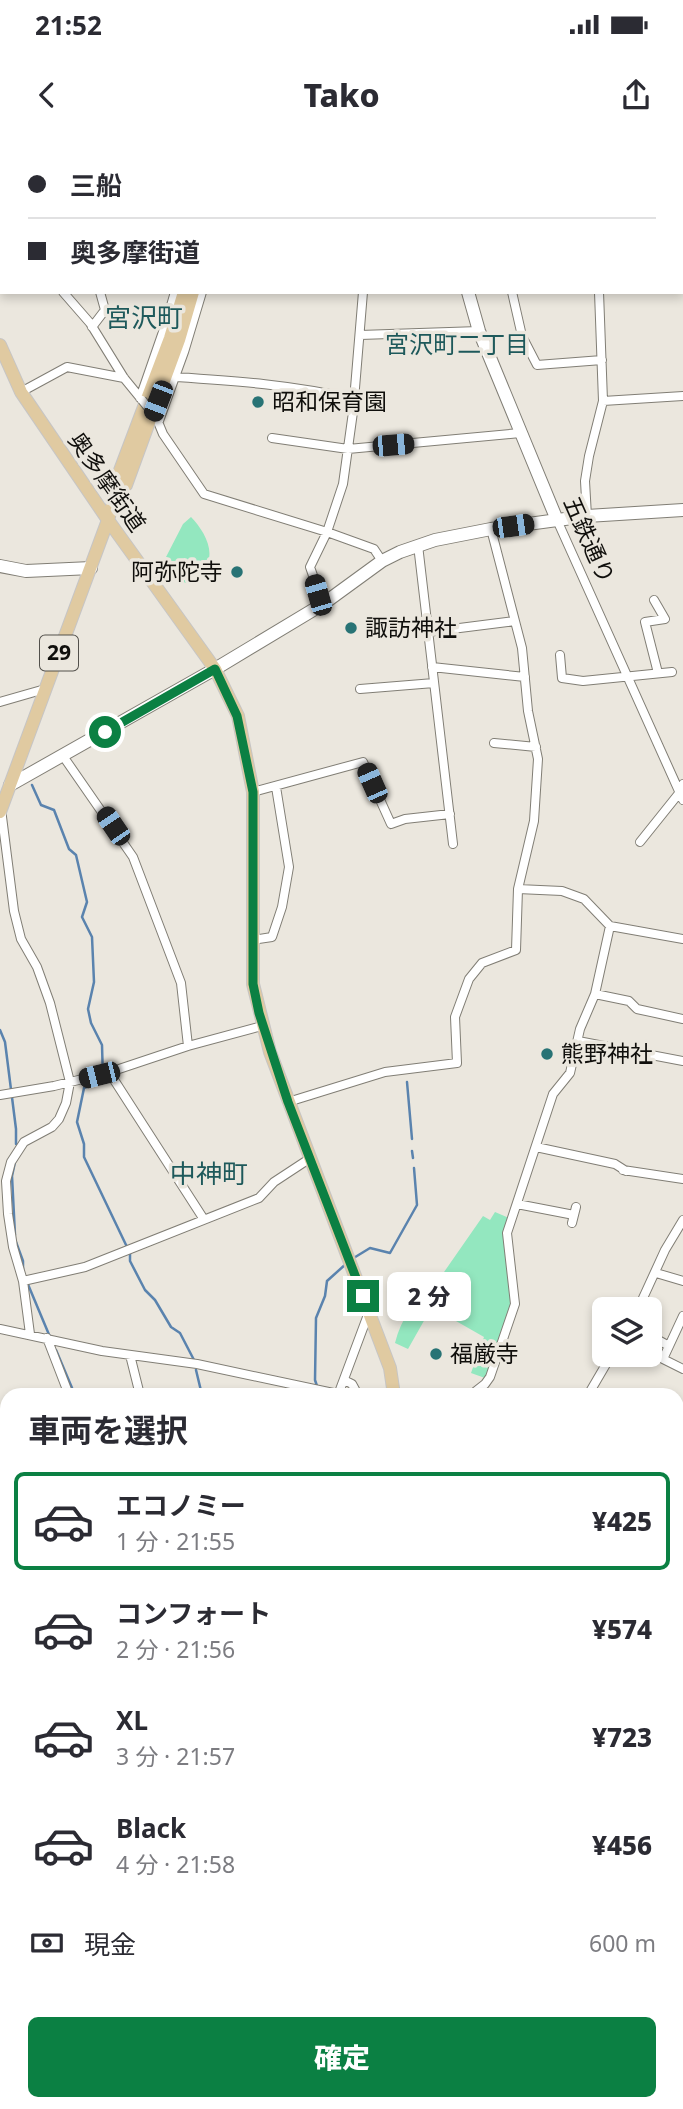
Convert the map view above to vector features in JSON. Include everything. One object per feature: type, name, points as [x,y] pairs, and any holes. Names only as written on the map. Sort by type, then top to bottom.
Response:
[{"type":"main road","name":"29","points":[[1,810],[5,787],[108,520],[116,481],[170,338],[183,294]]},
{"type":"main road","name":"29","points":[[114,499],[126,485],[179,340],[192,294]]},
{"type":"main road","name":"五鉄通り","points":[[469,294],[479,331],[557,520]]},
{"type":"main road","name":"奥多摩街道","points":[[0,345],[21,392],[108,520],[215,669],[237,716],[253,792],[253,984],[262,1026],[288,1102],[390,1368],[393,1388]]},
{"type":"main road","points":[[5,787],[215,669],[323,604],[382,561],[418,545],[453,535],[587,516],[683,510]]},
{"type":"main road","points":[[0,566],[26,571],[91,568]]},
{"type":"street","points":[[65,294],[92,327],[124,378],[157,419],[163,434],[204,495],[327,531],[374,549],[382,561]]},
{"type":"street","points":[[92,327],[105,310],[101,294]]},
{"type":"street","points":[[141,399],[174,294]]},
{"type":"street","points":[[157,419],[176,376],[201,294]]},
{"type":"street","points":[[323,604],[310,567],[327,531],[343,484],[363,294]]},
{"type":"street","points":[[512,294],[522,336],[537,365],[603,360]]},
{"type":"street","points":[[587,516],[585,481],[603,401],[599,294]]},
{"type":"street","points":[[360,335],[479,331]]},
{"type":"street","points":[[21,392],[67,367],[124,378]]},
{"type":"street","points":[[176,376],[265,382],[353,399]]},
{"type":"street","points":[[603,401],[683,396]]},
{"type":"street","points":[[272,438],[348,449],[520,433]]},
{"type":"street","name":"五鉄通り","points":[[557,520],[626,677],[682,792]]},
{"type":"street","points":[[288,1102],[384,1072],[457,1063],[455,1017],[469,979],[482,963],[516,950],[518,888],[535,813],[538,760],[522,648],[491,529]]},
{"type":"street","points":[[418,545],[453,844]]},
{"type":"street","points":[[654,600],[665,619],[645,622],[658,673]]},
{"type":"street","points":[[428,632],[514,621]]},
{"type":"street","points":[[560,655],[562,678],[583,681],[672,672]]},
{"type":"street","points":[[432,667],[525,677]]},
{"type":"street","points":[[359,689],[434,683]]},
{"type":"street","points":[[0,702],[45,689]]},
{"type":"street","points":[[494,744],[536,747]]},
{"type":"street","points":[[63,756],[133,857],[181,983],[188,1046]]},
{"type":"street","points":[[253,792],[363,762],[391,824],[405,819],[450,814]]},
{"type":"street","points":[[252,940],[272,937],[282,907],[289,867],[276,787]]},
{"type":"street","points":[[640,842],[682,792]]},
{"type":"street","points":[[1,810],[16,920],[21,939],[37,967],[51,1003],[70,1082],[66,1103],[59,1119],[52,1127],[24,1142],[10,1162],[3,1182],[13,1247],[26,1280],[30,1335]]},
{"type":"street","points":[[518,888],[562,891],[584,899],[610,926],[683,939]]},
{"type":"street","points":[[480,1388],[490,1377],[515,1304],[507,1233],[553,1094],[570,1073],[595,994],[610,926]]},
{"type":"street","points":[[595,994],[629,1001],[637,1009],[683,1019]]},
{"type":"street","points":[[8,1094],[105,1074],[188,1046],[262,1026]]},
{"type":"street","points":[[578,1041],[683,1061]]},
{"type":"street","points":[[105,1074],[203,1218]]},
{"type":"street","points":[[536,1147],[615,1164],[623,1170],[683,1179]]},
{"type":"street","points":[[26,1280],[85,1267],[259,1198],[274,1182],[310,1159]]},
{"type":"street","points":[[517,1204],[574,1215]]},
{"type":"street","points":[[644,1297],[665,1250],[683,1220]]},
{"type":"street","points":[[656,1273],[683,1281]]},
{"type":"street","points":[[341,1388],[369,1312]]},
{"type":"street","points":[[672,1375],[680,1367],[663,1359],[683,1316]]},
{"type":"street","points":[[0,1329],[130,1355],[197,1364],[311,1388]]},
{"type":"street","points":[[50,1338],[67,1388]]},
{"type":"street","points":[[662,1342],[669,1346]]},
{"type":"street","points":[[130,1355],[138,1388]]},
{"type":"street","points":[[592,1388],[604,1367]]},
{"type":"street","points":[[344,1380],[354,1388]]},
{"type":"green space","points":[[191,517],[206,539],[209,558],[191,582],[185,583],[166,557],[183,524]]},
{"type":"green space","points":[[495,1212],[509,1218],[512,1305],[485,1378],[471,1373],[484,1337],[456,1321],[458,1317],[434,1303],[408,1349],[395,1343],[414,1304],[432,1284],[435,1285],[483,1216],[490,1220]]},
{"type":"waterway","points":[[32,785],[41,805],[54,810],[69,849],[76,855],[87,902],[82,917],[92,937],[94,982],[88,1009],[91,1023],[102,1045],[103,1080],[84,1088],[77,1122],[84,1144],[84,1157],[127,1247]]},
{"type":"waterway","points":[[0,1030],[5,1042],[16,1144]]},
{"type":"waterway","points":[[407,1082],[412,1139]]},
{"type":"waterway","points":[[412,1151],[413,1158]]},
{"type":"waterway","points":[[15,1162],[12,1176],[15,1235]]},
{"type":"waterway","points":[[352,1259],[370,1248],[390,1253],[417,1205],[414,1168]]},
{"type":"waterway","points":[[16,1242],[23,1269]]},
{"type":"waterway","points":[[130,1253],[130,1261],[145,1290],[155,1300],[171,1327],[180,1333],[194,1360]]},
{"type":"waterway","points":[[318,1388],[315,1380],[316,1318],[325,1296],[327,1281],[347,1263]]},
{"type":"waterway","points":[[27,1282],[50,1337]]},
{"type":"waterway","points":[[56,1350],[72,1388]]},
{"type":"waterway","points":[[196,1370],[200,1388]]},
{"type":"place","name":"昭和保育園","points":[[258,402]]},
{"type":"place","name":"阿弥陀寺","points":[[237,572]]},
{"type":"place","name":"諏訪神社","points":[[351,628]]},
{"type":"place","name":"熊野神社","points":[[547,1054]]},
{"type":"place","name":"福厳寺","points":[[436,1354]]},
{"type":"district","name":"宮沢町","points":[[144,318]]},
{"type":"district","name":"宮沢町二丁目","points":[[457,345]]},
{"type":"district","name":"中神町","points":[[209,1174]]},
{"type":"route","points":[[105,732],[215,669],[237,716],[246,748],[253,792],[253,984],[262,1026],[288,1102],[363,1296]]}]
